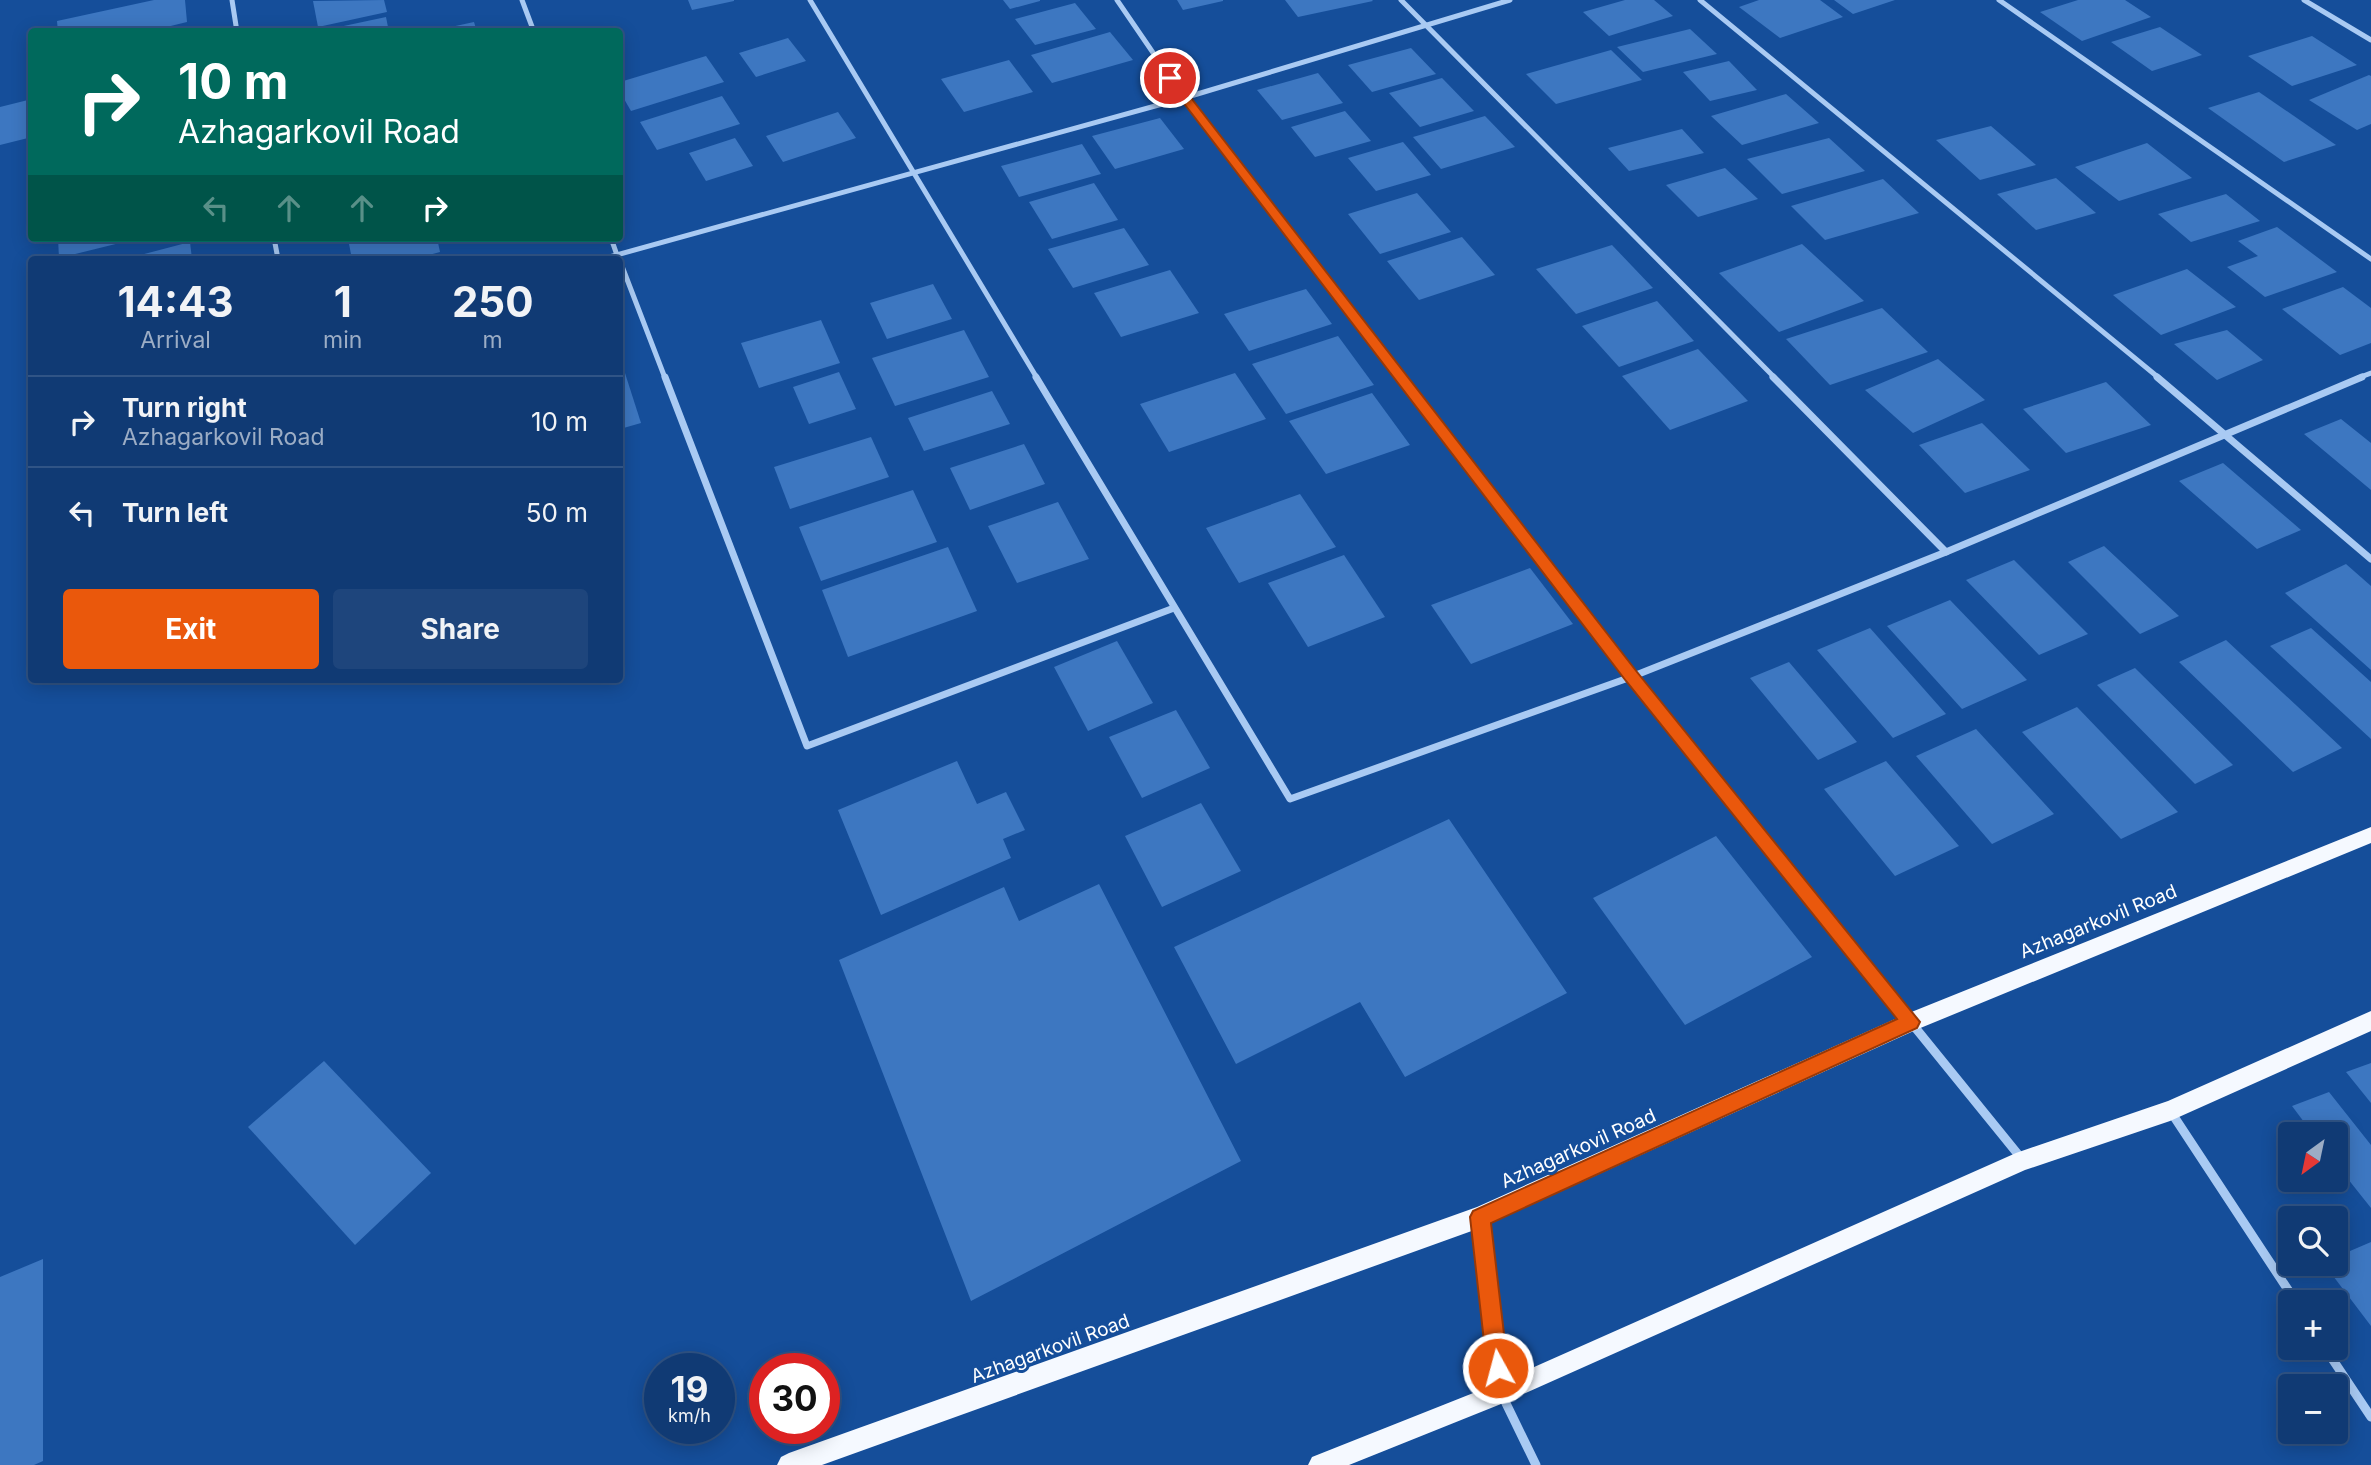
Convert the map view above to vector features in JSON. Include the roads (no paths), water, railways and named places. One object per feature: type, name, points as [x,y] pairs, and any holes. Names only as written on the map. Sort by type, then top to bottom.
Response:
[{"type":"main road","name":"Azhagarkovil Road","points":[[789,1465],[1480,1217],[1911,1022],[2371,835]]},
{"type":"main road","points":[[1320,1465],[1501,1393],[2023,1160],[2170,1111],[2371,1021]]},
{"type":"street","points":[[232,0],[236,28]]},
{"type":"street","points":[[522,0],[532,28]]},
{"type":"street","points":[[810,0],[1290,799],[1631,677],[1946,552],[2371,373]]},
{"type":"street","points":[[1116,0],[1184,97],[1631,677],[2023,1160]]},
{"type":"street","points":[[1401,0],[1946,552]]},
{"type":"street","points":[[623,257],[1184,97],[1510,0]]},
{"type":"street","points":[[1700,0],[2226,434],[2371,559]]},
{"type":"street","points":[[1999,0],[2371,259]]},
{"type":"street","points":[[2304,0],[2371,40]]},
{"type":"street","points":[[623,271],[807,746],[1174,608]]},
{"type":"street","points":[[2170,1111],[2288,1290]]},
{"type":"street","points":[[1480,1217],[1501,1393],[1536,1465]]},
{"type":"street","points":[[2333,1360],[2371,1417]]}]
